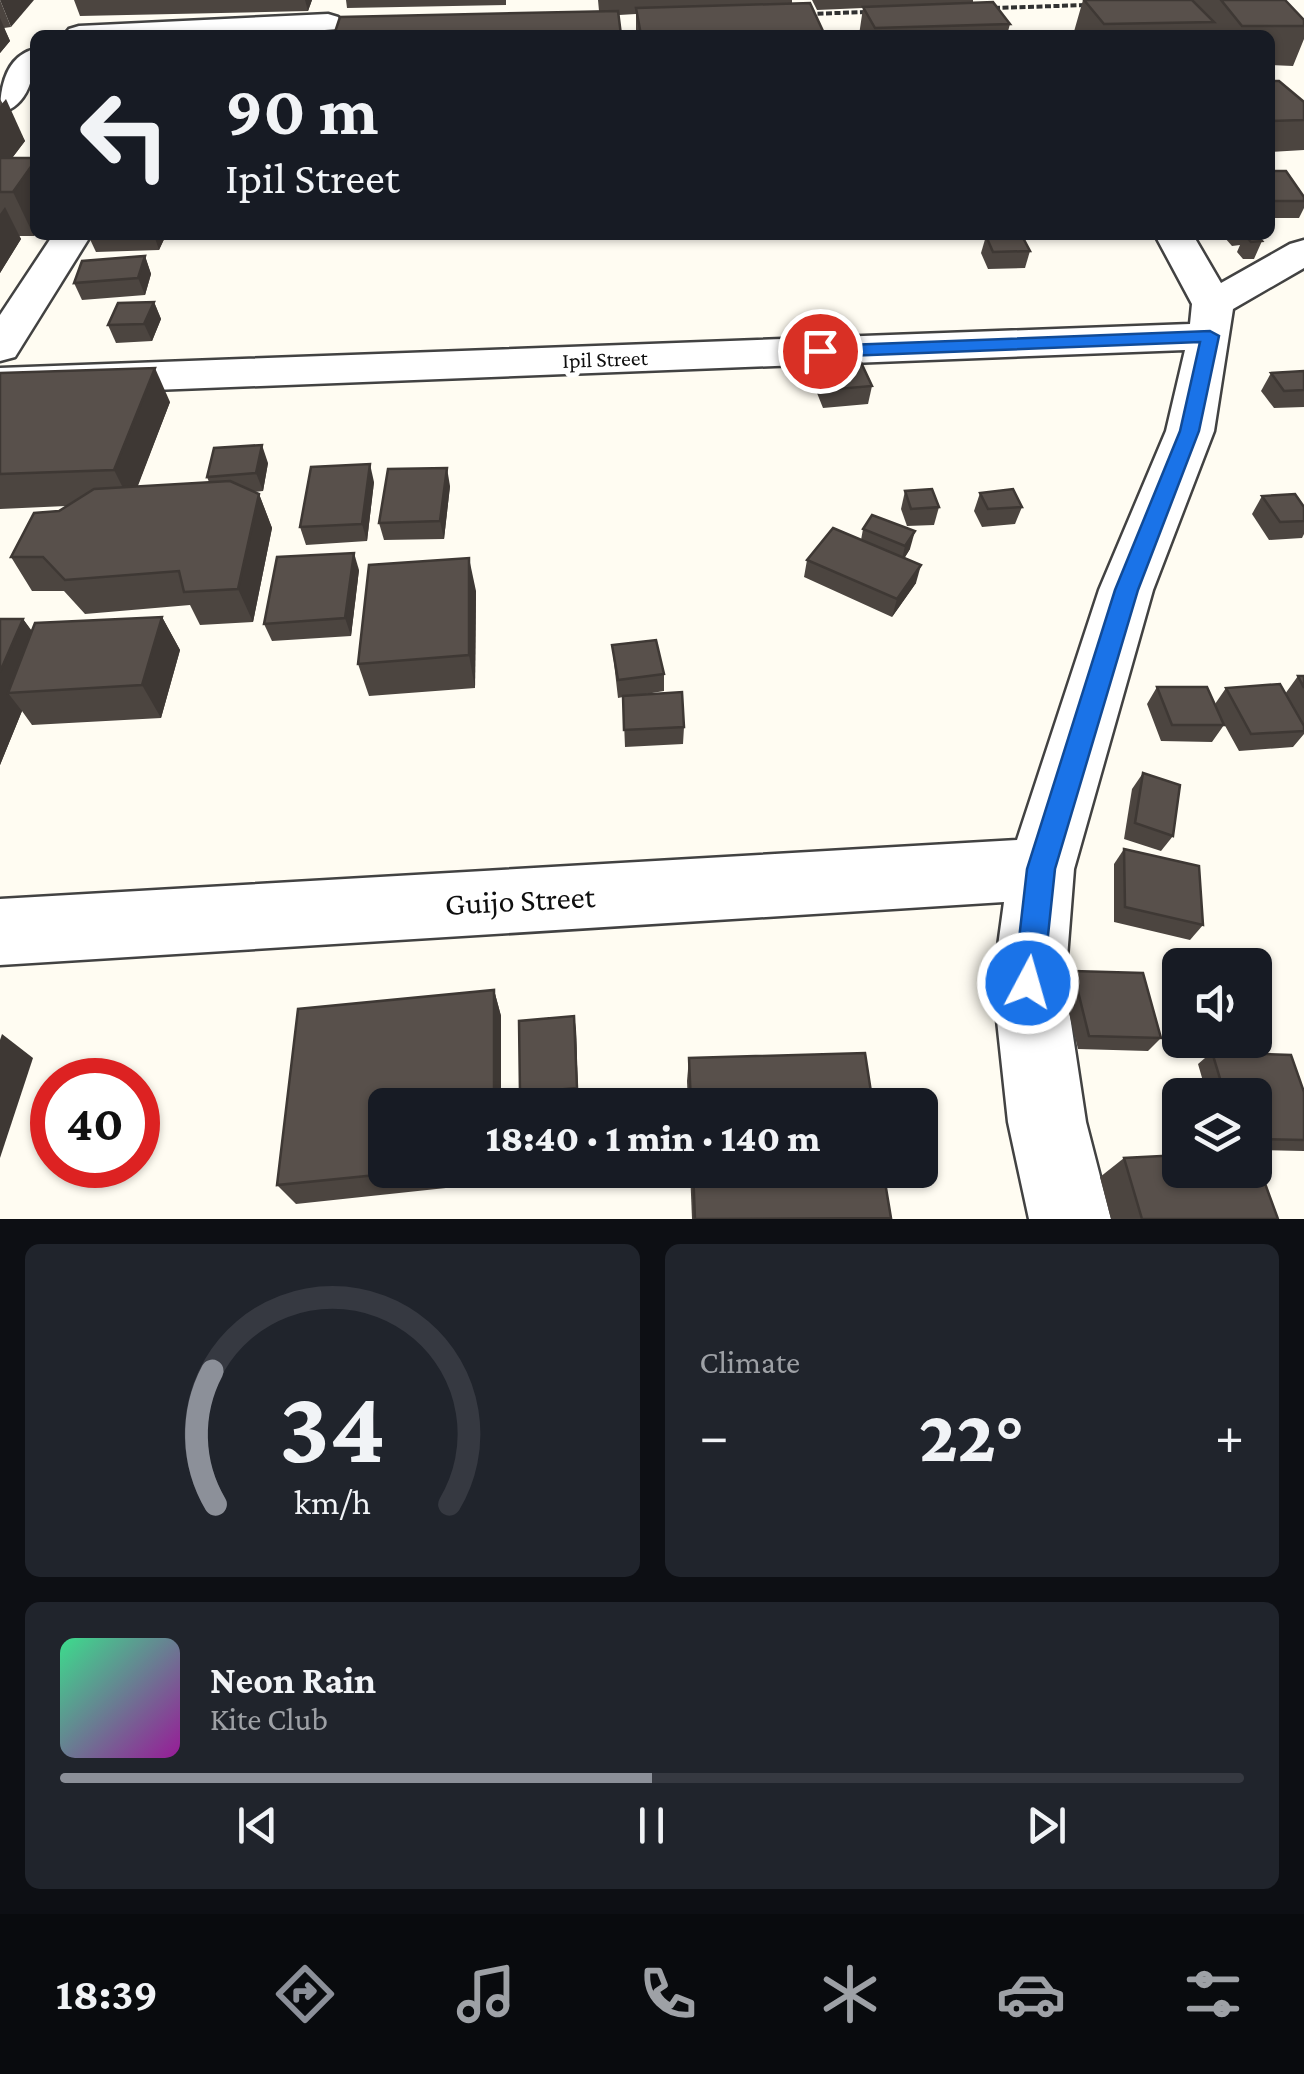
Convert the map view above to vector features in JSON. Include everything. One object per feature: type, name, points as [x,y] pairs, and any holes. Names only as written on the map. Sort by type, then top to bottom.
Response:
[{"type":"street","points":[[157,30],[330,19]]},
{"type":"street","points":[[0,103],[30,64]]},
{"type":"street","points":[[0,115],[30,114]]},
{"type":"street","points":[[0,348],[69,240]]},
{"type":"street","points":[[1070,1219],[1047,1122],[1028,983],[1041,869],[1126,590],[1190,431],[1212,320],[1176,240]]},
{"type":"street","points":[[1212,320],[1304,252]]},
{"type":"street","name":"Ipil Street","points":[[0,382],[1212,320]]},
{"type":"street","name":"Guijo Street","points":[[0,932],[1041,869]]},
{"type":"path","points":[[987,8],[1104,5]]},
{"type":"path","points":[[792,14],[870,12]]},
{"type":"building","points":[[1084,0],[1192,0],[1214,22],[1104,24]]},
{"type":"building","points":[[1221,0],[1285,0],[1304,20],[1304,26],[1242,26]]},
{"type":"building","points":[[993,2],[1010,24],[875,28],[863,7]]},
{"type":"building","points":[[810,3],[823,30],[640,30],[636,8]]},
{"type":"building","points":[[618,11],[620,30],[336,30],[340,17]]},
{"type":"building","points":[[1275,81],[1304,102],[1304,120],[1275,121]]},
{"type":"building","points":[[0,158],[30,158],[30,168],[13,192],[0,192]]},
{"type":"building","points":[[1275,171],[1286,171],[1304,201],[1275,201]]},
{"type":"building","points":[[988,240],[1024,240],[1030,251],[993,252]]},
{"type":"building","points":[[145,256],[138,278],[74,283],[82,261]]},
{"type":"building","points":[[154,302],[144,324],[108,325],[118,303]]},
{"type":"building","points":[[858,356],[872,386],[826,390],[813,360]]},
{"type":"building","points":[[155,368],[114,470],[0,474],[0,373]]},
{"type":"building","points":[[1304,371],[1304,390],[1284,391],[1271,373]]},
{"type":"building","points":[[262,445],[256,473],[207,477],[214,448]]},
{"type":"building","points":[[370,464],[362,524],[300,527],[311,467]]},
{"type":"building","points":[[447,468],[440,521],[379,523],[388,469]]},
{"type":"building","points":[[230,481],[259,494],[238,589],[184,592],[179,571],[65,580],[43,557],[11,557],[34,513],[59,511],[94,489]]},
{"type":"building","points":[[932,489],[939,507],[911,509],[905,491]]},
{"type":"building","points":[[1013,489],[1022,507],[988,509],[980,493]]},
{"type":"building","points":[[1295,494],[1304,507],[1304,521],[1280,522],[1262,496]]},
{"type":"building","points":[[872,515],[915,531],[905,546],[863,529]]},
{"type":"building","points":[[833,528],[921,565],[897,599],[807,560]]},
{"type":"building","points":[[354,553],[345,618],[264,624],[277,557]]},
{"type":"building","points":[[469,558],[469,655],[358,664],[369,565]]},
{"type":"building","points":[[162,617],[142,685],[8,693],[35,623]]},
{"type":"building","points":[[0,619],[23,619],[0,672]]},
{"type":"building","points":[[656,640],[664,674],[618,680],[612,645]]},
{"type":"building","points":[[1280,684],[1304,731],[1251,734],[1226,688]]},
{"type":"building","points":[[1157,687],[1207,687],[1224,725],[1172,725]]},
{"type":"building","points":[[682,692],[684,727],[624,730],[623,696]]},
{"type":"building","points":[[1143,773],[1180,785],[1173,836],[1135,823]]},
{"type":"building","points":[[1124,849],[1199,866],[1203,925],[1125,907]]},
{"type":"building","points":[[1073,971],[1143,973],[1161,1038],[1089,1036]]},
{"type":"building","points":[[494,990],[494,1088],[368,1088],[368,1176],[277,1185],[298,1009]]},
{"type":"building","points":[[574,1016],[577,1088],[520,1088],[519,1021]]},
{"type":"building","points":[[865,1053],[870,1088],[690,1088],[689,1058]]},
{"type":"building","points":[[1291,1055],[1304,1092],[1304,1140],[1272,1139],[1272,1078],[1220,1078],[1214,1058]]},
{"type":"building","points":[[1162,1156],[1162,1188],[1267,1188],[1278,1219],[1142,1219],[1124,1158]]},
{"type":"building","points":[[694,1188],[886,1188],[891,1218],[695,1219]]},
{"type":"route","points":[[820,351],[1210,336],[1190,431],[1126,590],[1041,869],[1028,983]]}]
